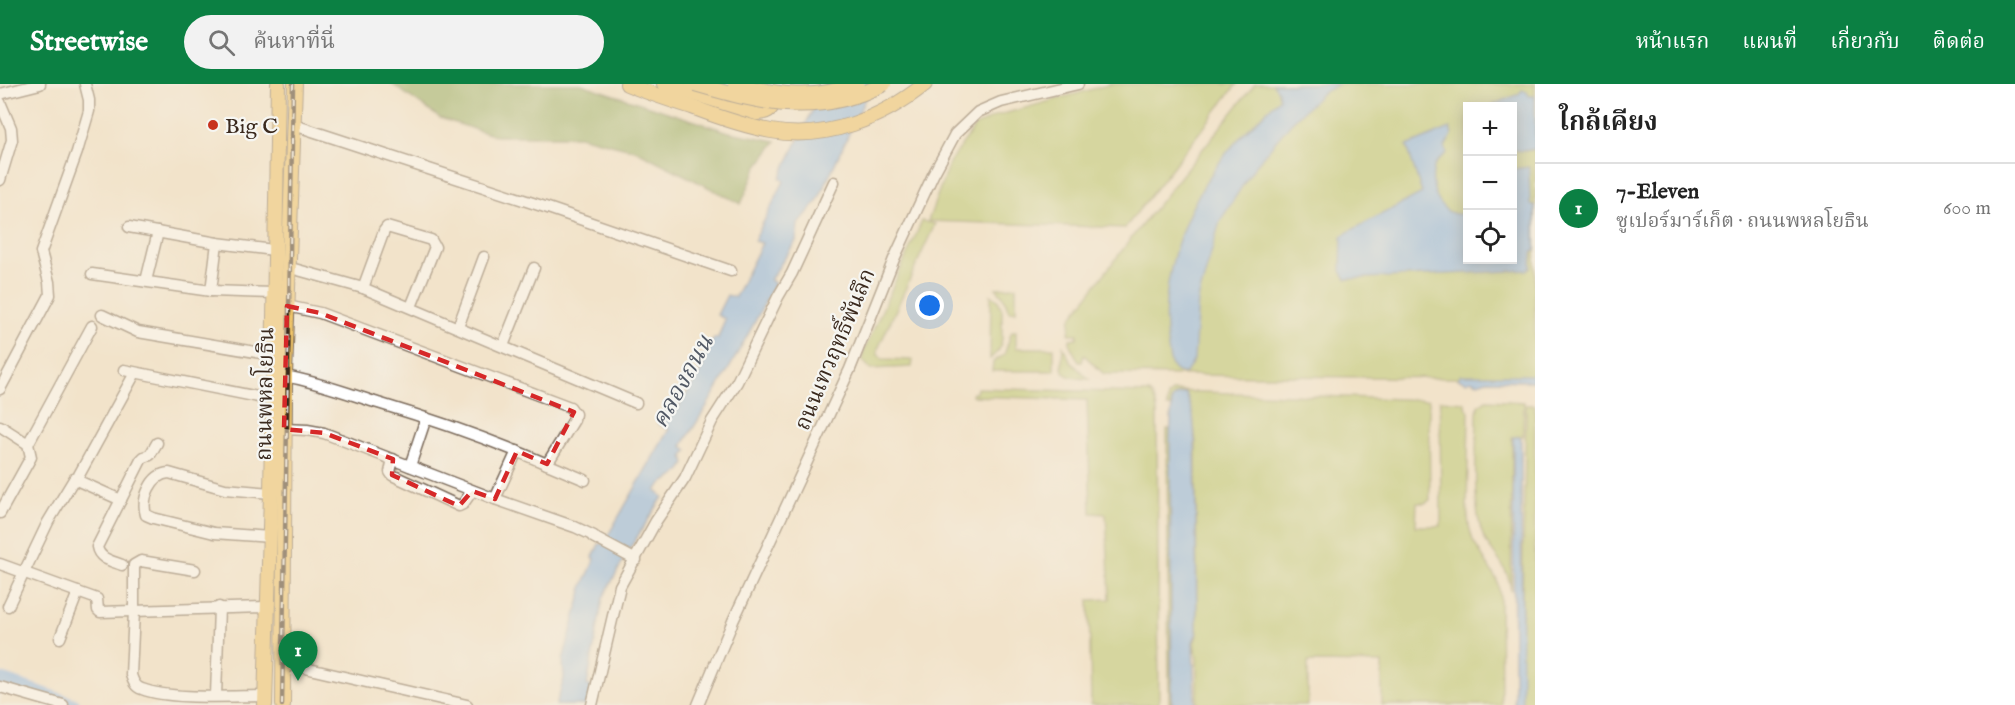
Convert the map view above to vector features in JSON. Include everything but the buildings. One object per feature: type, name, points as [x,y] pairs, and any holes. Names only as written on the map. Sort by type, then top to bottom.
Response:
[{"type":"main road","name":"ถนนพหลโยธิน","points":[[278,84],[273,400],[283,608],[283,705]]},
{"type":"main road","name":"ถนนพหลโยธิน","points":[[265,700],[270,537],[278,495],[284,429],[287,267],[295,84]]},
{"type":"main road","points":[[627,84],[741,124],[774,132],[809,133],[841,128],[868,119],[894,106],[923,86]]},
{"type":"main road","points":[[638,84],[702,102],[728,104]]},
{"type":"main road","points":[[664,84],[757,113],[765,112],[773,105],[772,91],[763,84]]},
{"type":"main road","points":[[695,84],[764,103],[789,106],[817,105],[846,99],[884,84]]},
{"type":"main road","points":[[735,84],[777,94],[805,96],[857,84]]},
{"type":"main road","points":[[267,607],[275,604],[283,608]]},
{"type":"street","points":[[0,94],[40,84]]},
{"type":"street","points":[[0,389],[50,296],[49,282],[41,252],[78,152],[89,111],[85,84]]},
{"type":"street","name":"ถนนเทวฤทธิ์พันลึก","points":[[698,705],[738,610],[850,369],[894,259],[955,134],[978,112],[1001,102],[1078,84]]},
{"type":"street","points":[[0,102],[5,129],[12,140],[0,180]]},
{"type":"street","points":[[294,124],[731,271]]},
{"type":"street","points":[[592,705],[620,586],[656,521],[685,478],[712,421],[737,382],[792,273],[834,182]]},
{"type":"street","points":[[363,288],[387,226],[431,240],[435,247],[411,308]]},
{"type":"street","points":[[129,227],[217,243],[274,250]]},
{"type":"street","points":[[146,281],[158,232]]},
{"type":"street","points":[[211,291],[217,243]]},
{"type":"street","points":[[458,327],[484,257]]},
{"type":"street","points":[[287,267],[363,288],[636,403]]},
{"type":"street","points":[[503,346],[534,268]]},
{"type":"street","points":[[92,274],[211,291],[274,293]]},
{"type":"street","points":[[287,306],[320,313],[570,407],[574,412],[574,420],[547,464]]},
{"type":"street","points":[[102,315],[138,332],[273,355]]},
{"type":"street","points":[[0,513],[29,462],[31,457],[28,444],[92,326]]},
{"type":"street","points":[[79,475],[129,372],[273,400]]},
{"type":"street","points":[[285,376],[320,383],[426,418],[517,450],[585,480]]},
{"type":"street","points":[[410,466],[426,418]]},
{"type":"street","points":[[0,426],[28,444]]},
{"type":"street","points":[[284,429],[307,429],[324,433],[596,538],[636,560]]},
{"type":"street","points":[[122,565],[104,558],[97,547],[141,460],[150,455],[157,443]]},
{"type":"street","points":[[495,499],[517,450]]},
{"type":"street","points":[[393,459],[390,472],[392,475],[459,506],[464,504],[472,491]]},
{"type":"street","points":[[270,537],[214,533],[153,518],[146,515],[144,509],[151,484],[163,473],[225,489],[278,495]]},
{"type":"street","points":[[8,606],[48,522],[74,479],[121,500]]},
{"type":"street","points":[[195,570],[141,561],[136,563],[132,570],[134,611],[131,675],[134,683],[141,689],[188,700],[216,696],[265,700]]},
{"type":"street","points":[[0,564],[97,600],[100,612],[267,607]]},
{"type":"street","points":[[60,638],[78,592]]},
{"type":"street","points":[[216,696],[219,607]]},
{"type":"street","points":[[283,663],[466,705]]},
{"type":"street","points":[[0,687],[63,705]]},
{"type":"street","points":[[12,705],[18,693]]},
{"type":"highlighted area","points":[[287,306],[320,313],[574,412],[547,464],[517,451],[495,499],[472,491],[459,506],[392,475],[393,459],[324,433],[284,429]]},
{"type":"green space","points":[[392,84],[581,84],[729,132],[776,141],[757,167],[741,204],[635,150],[579,136],[496,136],[440,118]]},
{"type":"green space","points":[[1111,84],[1237,84],[1125,228],[928,221],[950,161],[975,126],[996,116]]},
{"type":"green space","points":[[1255,84],[1535,84],[1535,379],[1104,374],[1084,355],[1082,362],[1079,362],[1070,345],[1070,339],[1077,338],[1078,334],[1069,334],[1071,318],[1136,232]]},
{"type":"green space","points":[[922,221],[935,224],[878,349],[878,355],[883,359],[913,360],[912,367],[870,369],[862,359],[863,353]]},
{"type":"green space","points":[[1016,287],[1016,311],[1009,311],[1003,296],[996,288]]},
{"type":"green space","points":[[991,295],[998,300],[1002,310],[1002,339],[999,350],[990,359]]},
{"type":"green space","points":[[1012,331],[1016,331],[1016,348],[1054,348],[1054,371],[992,371],[993,362],[1004,355]]},
{"type":"green space","points":[[1063,346],[1071,362],[1089,379],[1072,377],[1064,373],[1062,369]]},
{"type":"green space","points":[[977,388],[1149,393],[1154,398],[1157,414],[1159,705],[1091,705],[1089,600],[1110,599],[1106,514],[1091,513],[1087,400],[972,396],[972,393],[976,393]]},
{"type":"green space","points":[[1173,391],[1429,400],[1430,500],[1417,503],[1416,526],[1441,526],[1440,400],[1464,402],[1469,412],[1467,508],[1469,526],[1473,541],[1497,580],[1500,596],[1501,705],[1382,705],[1382,663],[1308,662],[1308,705],[1197,705],[1197,659],[1194,643],[1198,633],[1196,443],[1193,416],[1186,393],[1177,394],[1171,399],[1171,407],[1167,407],[1168,396]]},
{"type":"green space","points":[[1486,400],[1524,402],[1523,436],[1512,437],[1511,591],[1506,572],[1484,538],[1478,518],[1477,413],[1478,406]]},
{"type":"green space","points":[[1526,405],[1535,405],[1535,705],[1520,705]]},
{"type":"green space","points":[[1167,429],[1170,429],[1171,705],[1169,705]]},
{"type":"water","points":[[825,84],[872,84],[817,202],[798,224],[796,241],[770,280],[775,283],[764,304],[731,366],[682,446],[688,450],[683,455],[685,464],[678,474],[659,486],[656,491],[663,497],[630,548],[603,598],[587,685],[592,687],[587,705],[556,705],[564,679],[563,660],[581,590],[595,559],[593,557],[599,544],[603,544],[669,429],[658,424],[667,406],[676,411],[703,367],[704,357],[714,338],[718,338],[725,319],[717,315],[727,295],[735,297],[762,243],[754,241],[784,181],[780,178]]},
{"type":"water","points":[[1273,84],[1339,84],[1322,93],[1291,123],[1255,166],[1220,221],[1198,300],[1194,360],[1186,373],[1177,372],[1170,362],[1166,323],[1166,298],[1176,248],[1185,224],[1208,179],[1235,143],[1279,99],[1278,91]]},
{"type":"water","points":[[1522,90],[1529,96],[1535,96],[1535,149],[1517,150],[1517,102],[1500,102],[1519,94]]},
{"type":"water","points":[[1450,128],[1452,135],[1445,147],[1447,153],[1435,165],[1433,184],[1438,201],[1444,207],[1450,212],[1463,213],[1463,264],[1517,264],[1517,168],[1529,167],[1530,204],[1535,206],[1535,250],[1532,253],[1531,267],[1527,270],[1346,279],[1341,271],[1342,237],[1422,193],[1407,146]]},
{"type":"water","points":[[1460,375],[1533,375],[1535,378],[1534,381],[1487,380],[1478,383],[1458,379]]},
{"type":"water","points":[[1186,393],[1193,415],[1195,442],[1197,632],[1193,642],[1195,705],[1172,705],[1170,441],[1172,399]]},
{"type":"water","points":[[1513,437],[1521,437],[1522,705],[1514,705]]},
{"type":"waterway","points":[[0,680],[73,705]]},
{"type":"railway","points":[[282,705],[293,84]]},
{"type":"place","name":"Big C","points":[[213,125]]},
{"type":"place","name":"7-Eleven","points":[[298,681]]},
{"type":"water label","name":"คลองถนน","points":[[682,381]]}]
